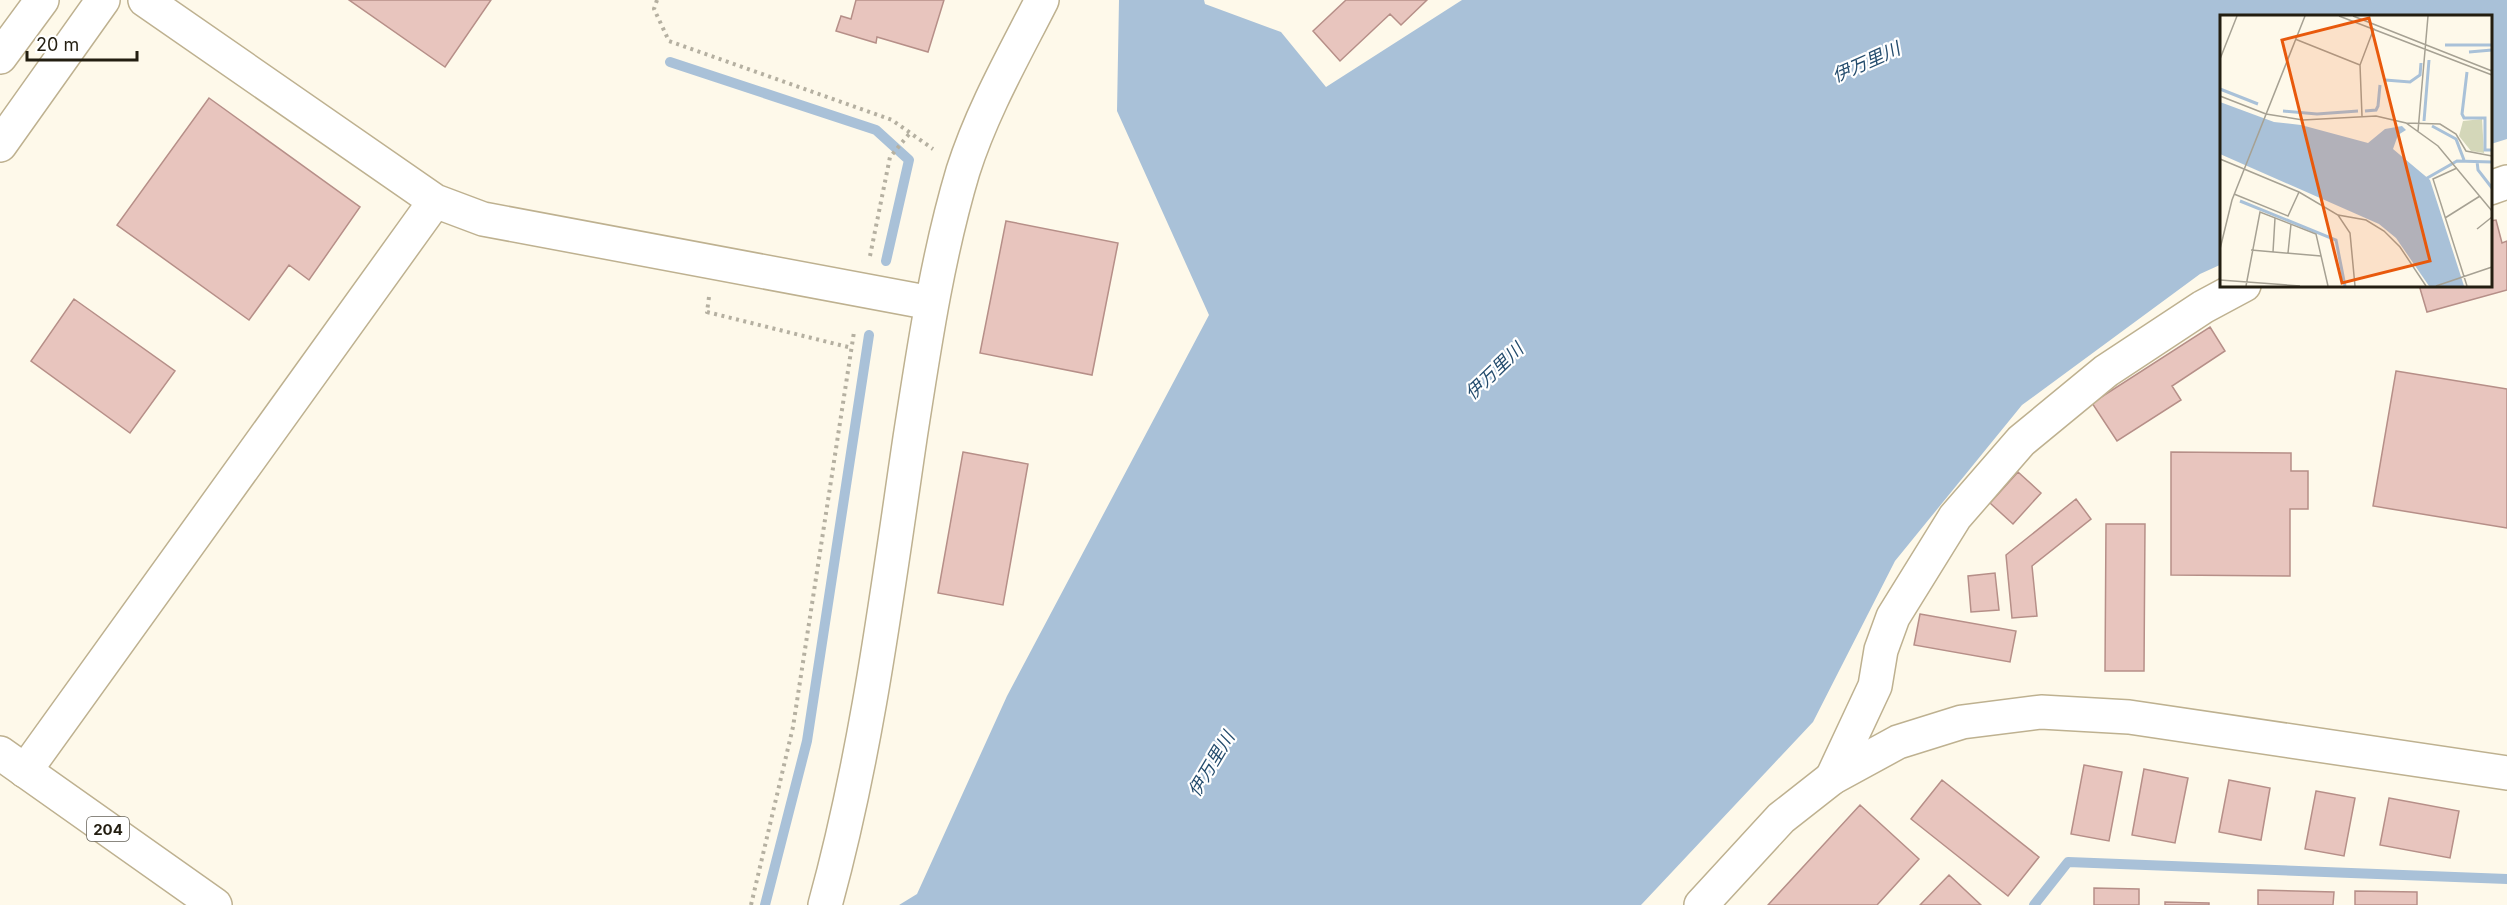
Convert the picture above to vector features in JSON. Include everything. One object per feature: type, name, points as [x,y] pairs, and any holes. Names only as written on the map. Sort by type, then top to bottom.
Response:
[{"type":"main road","points":[[0,57],[42,0]]},
{"type":"main road","points":[[0,145],[103,0]]},
{"type":"main road","points":[[145,0],[435,201],[483,219],[931,303]]},
{"type":"main road","points":[[825,905],[856,774],[888,585],[931,303],[963,170],[999,84],[1041,0]]},
{"type":"main road","points":[[2492,187],[2507,182]]},
{"type":"main road","points":[[13,762],[435,201]]},
{"type":"main road","points":[[1832,778],[1875,686],[1881,650],[1893,617],[1954,517],[2021,441],[2106,371],[2203,307],[2242,286]]},
{"type":"main road","points":[[1701,905],[1781,818],[1832,778],[1898,742],[1962,722],[2041,712],[2129,717],[2507,773]]},
{"type":"main road","name":"204","points":[[13,762],[215,905]]},
{"type":"path","points":[[657,0],[654,9],[669,41],[892,120],[963,170]]},
{"type":"path","points":[[869,260],[890,157],[910,133]]},
{"type":"path","points":[[709,294],[707,312],[852,348]]},
{"type":"path","points":[[751,905],[794,727],[854,332]]},
{"type":"water","name":"伊万里川","points":[[1119,0],[1204,0],[1205,4],[1281,32],[1326,87],[1462,0],[2507,0],[2507,139],[2492,144],[2492,15],[2220,15],[2220,265],[2200,274],[2022,405],[1895,561],[1813,722],[1641,905],[899,905],[917,894],[1007,696],[1209,315],[1117,111]]},
{"type":"building","points":[[349,0],[491,0],[445,67]]},
{"type":"building","points":[[856,0],[944,0],[928,52],[877,37],[876,43],[836,31],[841,16],[851,19]]},
{"type":"building","points":[[1346,0],[1427,0],[1401,25],[1390,14],[1340,61],[1313,31]]},
{"type":"building","points":[[209,98],[360,207],[309,280],[289,265],[249,320],[117,225]]},
{"type":"building","points":[[2496,220],[2502,243],[2507,241],[2507,290],[2427,312],[2419,286],[2492,286],[2492,221]]},
{"type":"building","points":[[1006,221],[1118,243],[1092,375],[980,353]]},
{"type":"building","points":[[74,299],[175,371],[130,433],[31,361]]},
{"type":"building","points":[[2210,327],[2225,351],[2172,386],[2181,400],[2117,441],[2092,403]]},
{"type":"building","points":[[2396,371],[2507,389],[2507,528],[2373,506]]},
{"type":"building","points":[[963,452],[1028,464],[1003,605],[938,593]]},
{"type":"building","points":[[2171,452],[2291,453],[2291,471],[2308,471],[2308,509],[2290,509],[2290,576],[2171,575]]},
{"type":"building","points":[[2018,472],[2041,493],[2013,524],[1990,503]]},
{"type":"building","points":[[2076,499],[2091,519],[2032,566],[2037,616],[2012,618],[2006,555]]},
{"type":"building","points":[[2106,524],[2145,524],[2144,671],[2105,671]]},
{"type":"building","points":[[1995,573],[1999,610],[1971,612],[1968,576]]},
{"type":"building","points":[[1920,614],[2016,631],[2010,662],[1914,645]]},
{"type":"building","points":[[2084,765],[2122,772],[2109,841],[2071,834]]},
{"type":"building","points":[[2144,769],[2188,778],[2175,843],[2132,835]]},
{"type":"building","points":[[1942,780],[2039,857],[2008,896],[1911,819]]},
{"type":"building","points":[[2229,780],[2270,788],[2261,840],[2219,832]]},
{"type":"building","points":[[2316,791],[2355,798],[2344,856],[2305,849]]},
{"type":"building","points":[[2389,798],[2459,811],[2450,858],[2380,845]]},
{"type":"building","points":[[1860,805],[1919,859],[1877,905],[1768,905]]},
{"type":"building","points":[[1949,875],[1981,905],[1920,905]]},
{"type":"building","points":[[2094,888],[2139,889],[2139,905],[2094,905]]},
{"type":"building","points":[[2258,890],[2334,892],[2333,905],[2258,905]]},
{"type":"building","points":[[2355,891],[2417,892],[2417,905],[2355,905]]},
{"type":"building","points":[[2165,902],[2209,903],[2209,905],[2165,905]]},
{"type":"waterway","points":[[670,62],[876,130],[909,160],[886,261]]},
{"type":"waterway","points":[[765,905],[807,741],[869,335]]},
{"type":"waterway","points":[[2034,905],[2068,862],[2507,879]]}]
